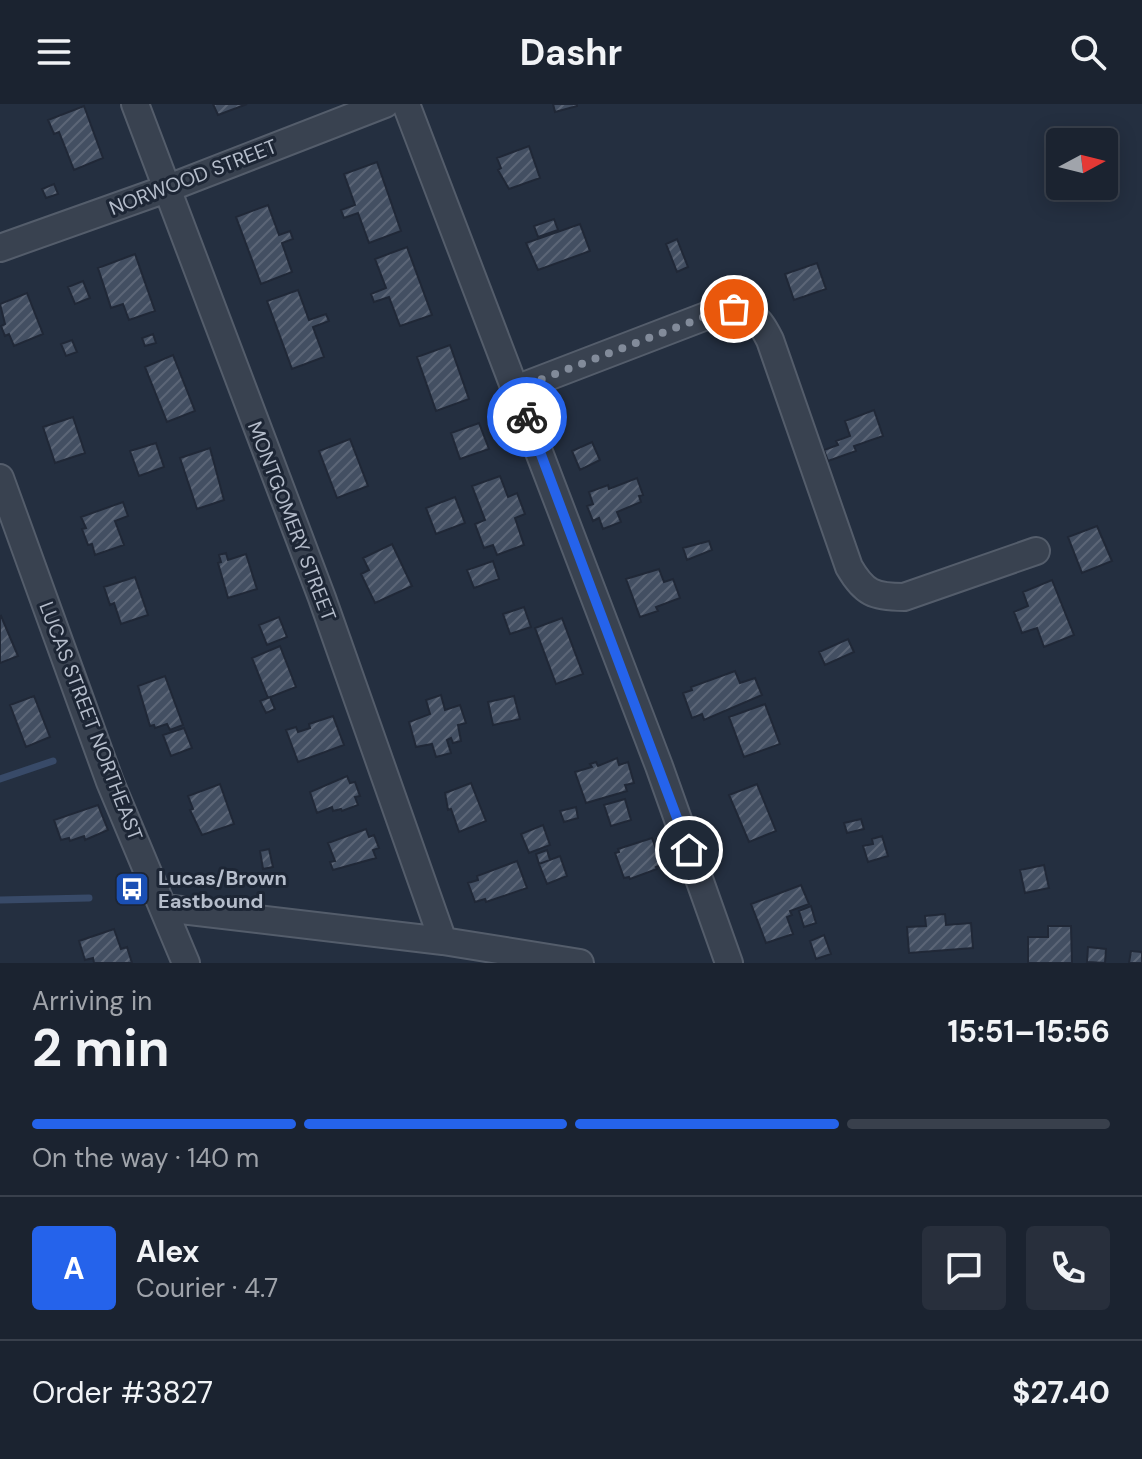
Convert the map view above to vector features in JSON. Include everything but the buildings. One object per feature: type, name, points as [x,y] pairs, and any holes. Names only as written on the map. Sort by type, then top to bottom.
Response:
[{"type":"street","name":"MONTGOMERY STREET","points":[[135,104],[322,598],[443,941]]},
{"type":"street","name":"NORWOOD STREET","points":[[0,248],[166,189],[385,104]]},
{"type":"street","points":[[406,104],[659,766],[729,963]]},
{"type":"street","points":[[516,389],[714,313],[734,309],[750,313],[762,323],[770,340],[849,567],[858,583],[870,593],[904,597],[1036,551]]},
{"type":"street","name":"LUCAS STREET NORTHEAST","points":[[0,478],[110,782],[186,963]]},
{"type":"street","points":[[164,908],[443,941],[580,963]]},
{"type":"waterway","points":[[0,779],[53,761]]},
{"type":"waterway","points":[[0,900],[89,898]]},
{"type":"way so far","points":[[527,417],[516,389],[714,313],[734,309]]},
{"type":"place","name":"Lucas/Brown Eastbound","points":[[132,889]]},
{"type":"route","points":[[527,417],[689,850]]}]
